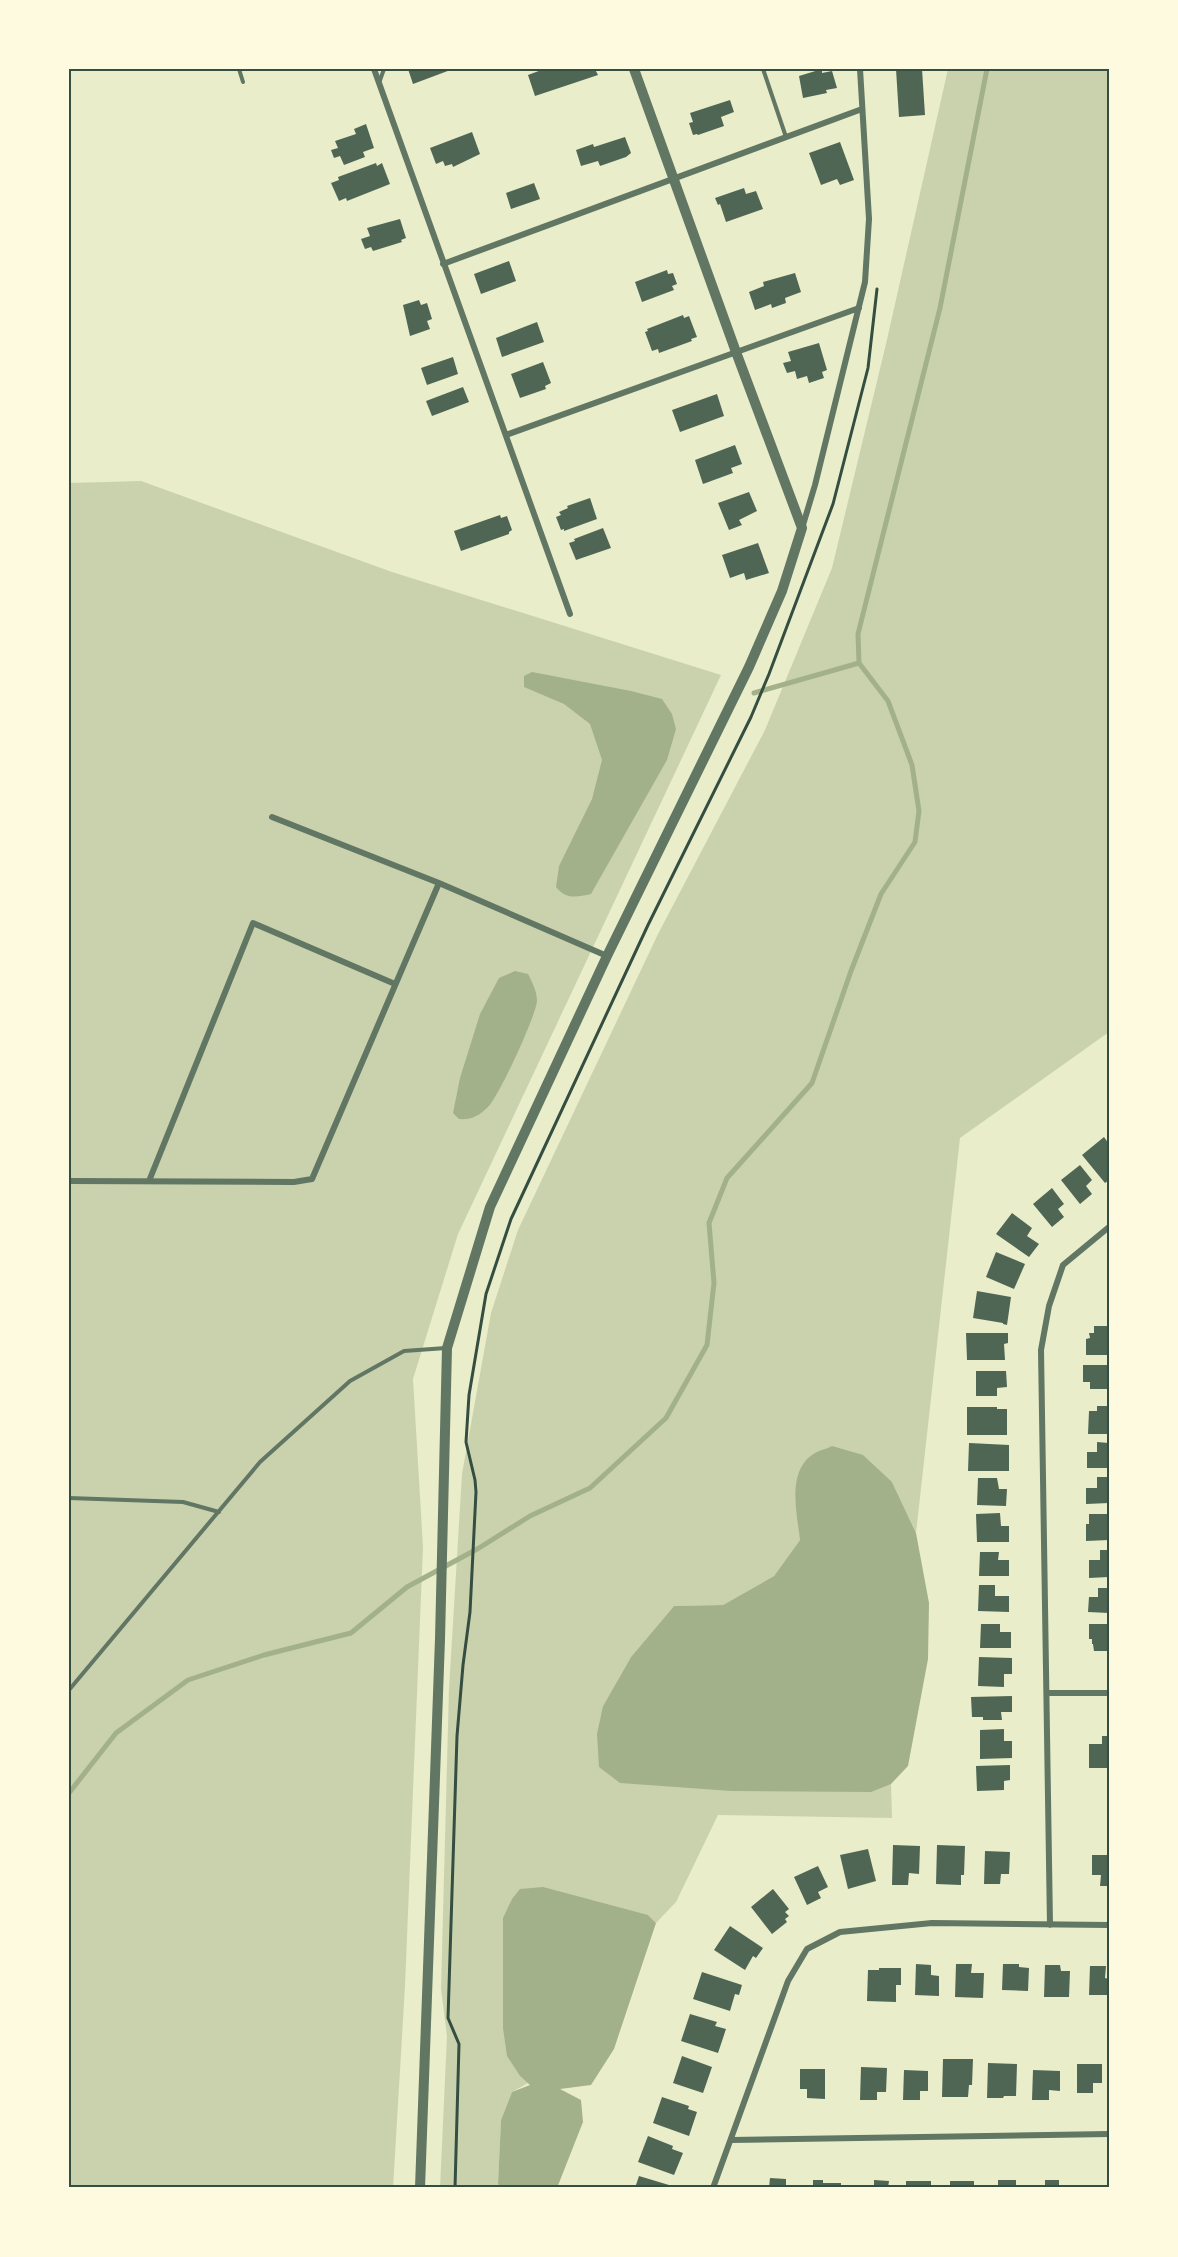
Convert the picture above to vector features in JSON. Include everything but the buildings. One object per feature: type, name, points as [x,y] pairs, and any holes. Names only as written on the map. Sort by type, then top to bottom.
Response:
[{"type":"street","points":[[374,69],[570,614]]},
{"type":"street","points":[[634,69],[802,528]]},
{"type":"street","points":[[420,2188],[444,1515],[447,1348],[490,1207],[607,956],[749,667],[782,591],[815,484],[859,308],[868,253],[869,219],[860,69]]},
{"type":"street","points":[[443,264],[862,109]]},
{"type":"street","points":[[506,435],[859,308]]},
{"type":"street","points":[[272,817],[439,883],[607,956]]},
{"type":"street","points":[[69,1181],[294,1182],[312,1179],[439,883]]},
{"type":"street","points":[[149,1181],[253,923],[395,984]]},
{"type":"street","points":[[1050,1925],[1041,1350],[1048,1306],[1063,1265],[1109,1227]]},
{"type":"street","points":[[1047,1693],[1109,1693]]},
{"type":"street","points":[[713,2188],[788,1981],[807,1949],[840,1932],[932,1923],[1109,1925]]},
{"type":"street","points":[[731,2140],[1109,2134]]},
{"type":"lane","points":[[239,69],[243,82]]},
{"type":"lane","points":[[379,84],[384,69]]},
{"type":"lane","points":[[763,69],[786,137]]},
{"type":"lane","points":[[69,1690],[260,1462],[350,1381],[404,1351],[447,1348]]},
{"type":"lane","points":[[69,1498],[183,1502],[219,1512]]},
{"type":"path","points":[[455,2188],[459,2044],[448,2018],[457,1736],[470,1612],[476,1492],[466,1442],[469,1395],[486,1294],[511,1219],[648,925],[770,674]]},
{"type":"shaded area","points":[[948,69],[1109,69],[1109,1032],[960,1138],[916,1533],[892,1482],[800,1540],[774,1576],[723,1605],[674,1606],[631,1657],[603,1706],[620,1783],[891,1784],[892,1818],[718,1815],[676,1902],[656,1923],[648,1915],[520,2076],[528,2083],[512,2092],[501,2120],[498,2184],[501,2188],[440,2188],[447,2036],[441,1989],[449,1689],[462,1474],[491,1313],[518,1230],[658,934],[765,730],[832,568],[886,344]]},
{"type":"shaded area","points":[[141,481],[392,572],[721,675],[458,1234],[413,1379],[423,1547],[405,1986],[393,2188],[69,2188],[69,483]]},
{"type":"shaded area","points":[[532,672],[662,699],[672,714],[676,729],[667,760],[591,894],[568,896],[556,887],[559,866],[592,799],[602,760],[590,724],[564,704],[524,687],[524,676]]},
{"type":"shaded area","points":[[515,971],[528,974],[535,990],[537,1001],[535,1009],[508,1073],[493,1100],[475,1117],[459,1119],[453,1113],[460,1078],[480,1014],[499,978]]},
{"type":"shaded area","points":[[832,1446],[863,1455],[892,1482],[916,1533],[929,1603],[928,1659],[908,1766],[891,1784],[871,1792],[731,1791],[620,1783],[599,1767],[597,1734],[603,1706],[631,1657],[674,1606],[723,1605],[774,1576],[800,1540],[796,1493],[800,1470],[815,1453]]},
{"type":"shaded area","points":[[543,1887],[648,1915],[656,1923],[614,2049],[591,2085],[560,2089],[581,2100],[583,2122],[557,2188],[501,2188],[498,2184],[501,2120],[512,2092],[530,2085],[520,2076],[507,2056],[503,2028],[503,1918],[512,1899],[520,1889]]},
{"type":"waterway","points":[[69,1793],[116,1733],[188,1680],[264,1655],[351,1633],[407,1587],[479,1548],[530,1516],[590,1488],[666,1418],[707,1345],[714,1283],[709,1223],[727,1178],[812,1083],[881,894],[915,842],[919,811],[912,765],[888,701],[859,663],[858,634],[940,308],[987,69]]},
{"type":"waterway","points":[[754,693],[859,663]]}]
